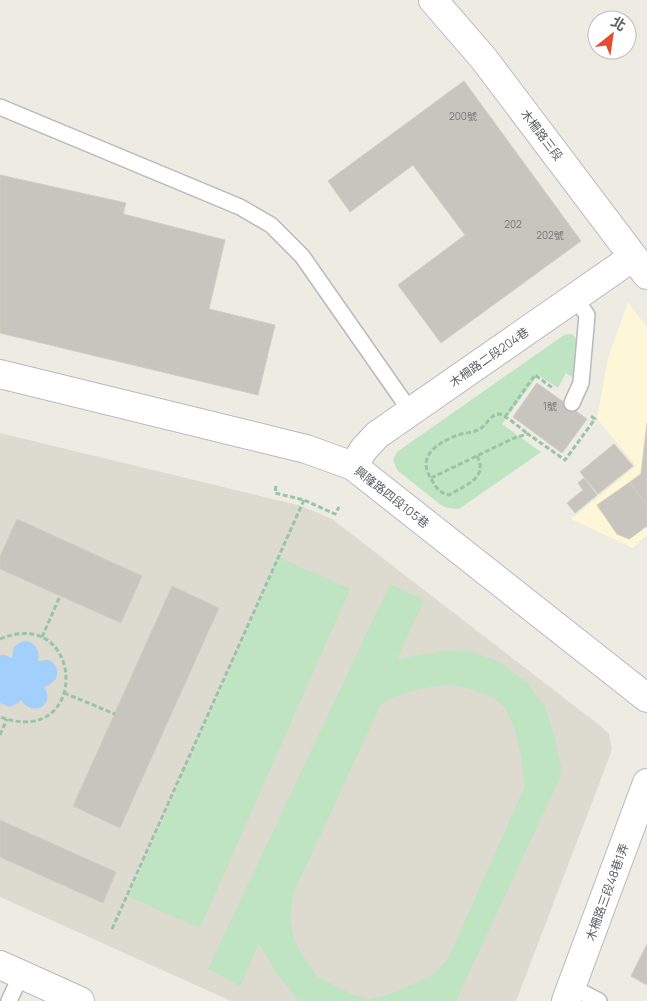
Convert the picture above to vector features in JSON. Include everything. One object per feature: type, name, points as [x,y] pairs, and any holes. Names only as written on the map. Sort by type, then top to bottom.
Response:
[{"type":"street","name":"木柵路三段","points":[[433,0],[484,58],[640,266]]},
{"type":"street","name":"木柵路二段204巷","points":[[353,466],[364,449],[377,435],[575,298],[640,266]]},
{"type":"street","name":"興隆路四段105巷","points":[[0,374],[306,449],[353,466],[647,698]]},
{"type":"street","name":"木柵路三段48巷1弄","points":[[569,994],[647,783]]},
{"type":"street","points":[[10,970],[80,1001]]},
{"type":"lane","points":[[0,107],[240,207],[271,225],[302,256],[411,412]]},
{"type":"lane","points":[[572,403],[581,383],[587,315],[575,298]]},
{"type":"lane","points":[[9,1001],[10,970]]},
{"type":"lane","points":[[569,994],[599,1001]]},
{"type":"path","points":[[477,456],[481,463],[476,479],[449,495],[439,491],[425,469],[425,460],[431,452],[456,435],[481,429],[494,416],[500,414],[565,460],[595,419],[535,376],[505,417]]},
{"type":"path","points":[[431,478],[520,435],[528,434]]},
{"type":"path","points":[[276,486],[275,493],[304,500],[335,514],[339,507]]},
{"type":"path","points":[[112,929],[304,500]]},
{"type":"path","points":[[42,637],[60,596]]},
{"type":"path","points":[[0,639],[12,634],[27,633],[42,637],[54,646],[62,657],[67,670],[67,685],[62,699],[54,710],[42,718],[28,722],[14,722],[0,717]]},
{"type":"path","points":[[64,692],[115,714]]},
{"type":"path","points":[[0,735],[7,719]]},
{"type":"shaded area","points":[[628,302],[647,327],[647,535],[633,548],[571,519],[636,466],[597,419],[608,358]]},
{"type":"shaded area","points":[[0,433],[301,506],[332,519],[609,734],[612,749],[609,758],[516,1001],[231,1001],[0,897]]},
{"type":"green space","points":[[564,335],[573,335],[579,342],[574,378],[566,373],[558,388],[538,375],[502,424],[541,452],[459,509],[447,508],[441,505],[397,470],[393,460],[397,452]]},
{"type":"green space","points":[[280,558],[350,589],[200,928],[129,897]]},
{"type":"green space","points":[[390,584],[424,600],[397,659],[448,650],[471,652],[498,661],[526,682],[545,706],[555,738],[562,773],[456,1001],[299,1001],[277,974],[259,944],[240,986],[208,969]],"holes":[[[452,685],[474,690],[494,698],[506,709],[515,729],[525,786],[448,959],[432,976],[387,995],[368,999],[351,994],[318,977],[306,961],[294,940],[290,917],[293,894],[381,704],[398,696],[424,688]]]},
{"type":"water","points":[[26,641],[36,648],[38,661],[49,660],[56,666],[57,671],[56,679],[44,687],[47,693],[45,704],[37,709],[31,708],[21,700],[10,707],[0,703],[0,655],[12,658],[14,647]]},
{"type":"building","points":[[464,81],[581,241],[441,343],[398,285],[465,235],[413,165],[350,212],[328,181]]},
{"type":"building","points":[[0,175],[126,203],[123,214],[225,240],[209,309],[275,325],[258,395],[0,333]]},
{"type":"building","points":[[537,383],[587,419],[562,453],[513,417]]},
{"type":"building","points":[[647,423],[647,506],[630,482],[641,474]]},
{"type":"building","points":[[614,444],[633,466],[598,494],[580,472]]},
{"type":"building","points":[[584,478],[597,495],[575,513],[567,503],[583,490],[578,483]]},
{"type":"building","points":[[630,482],[647,506],[647,526],[629,539],[617,534],[597,505]]},
{"type":"building","points":[[17,519],[142,576],[121,623],[0,569],[0,556]]},
{"type":"building","points":[[172,586],[219,608],[120,828],[73,806]]},
{"type":"building","points":[[0,820],[116,872],[103,903],[0,857]]},
{"type":"building","points":[[647,944],[647,985],[631,976]]}]
